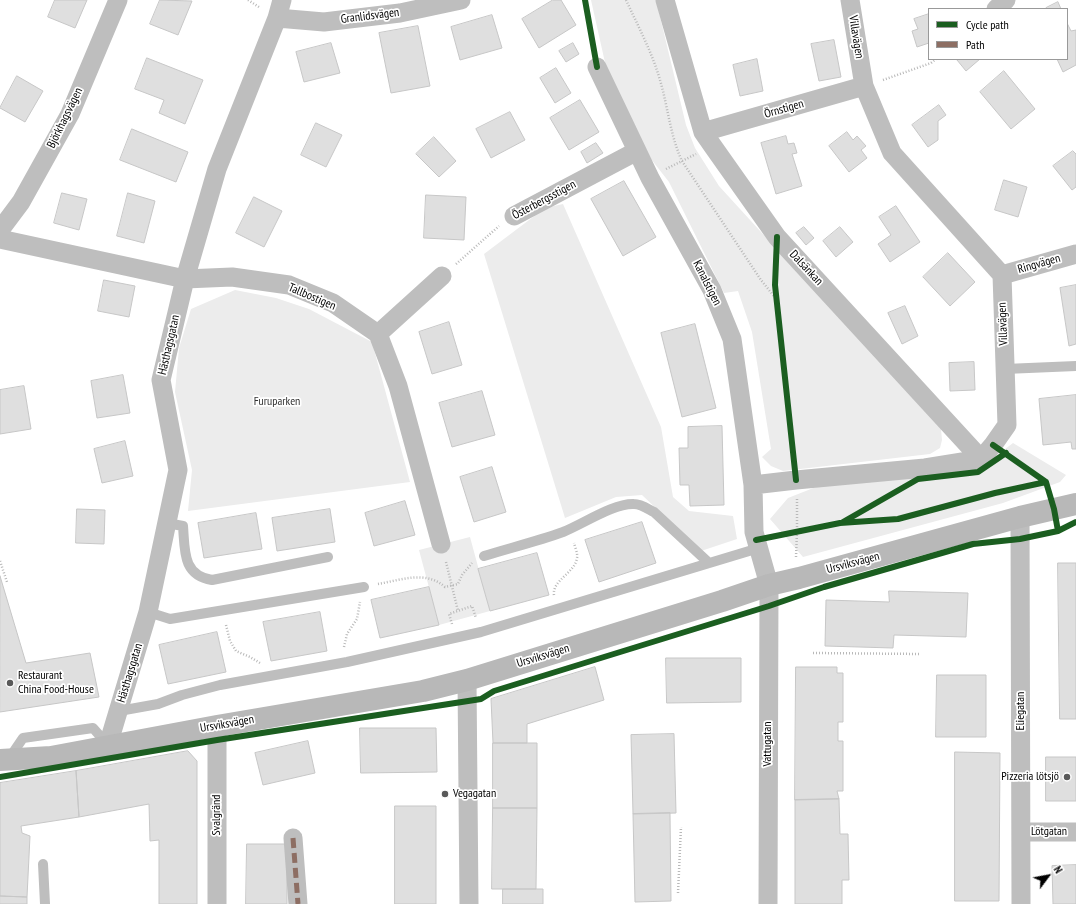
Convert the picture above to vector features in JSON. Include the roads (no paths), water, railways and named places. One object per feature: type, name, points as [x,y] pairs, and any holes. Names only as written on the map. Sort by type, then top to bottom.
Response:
[{"type":"street","name":"Björkhagsvägen","points":[[0,230],[21,202],[70,114],[118,0]]},
{"type":"street","name":"Hästhagsgatan","points":[[108,745],[148,612],[178,470],[161,380],[185,279],[217,170],[277,18],[282,0]]},
{"type":"street","name":"Granlidsvägen","points":[[277,18],[324,22],[400,13],[461,0]]},
{"type":"street","name":"Dalsänkan","points":[[665,0],[708,139],[777,237],[982,459]]},
{"type":"street","name":"Villavägen","points":[[850,0],[864,86],[892,153],[1002,275],[1007,425],[982,459]]},
{"type":"street","points":[[997,8],[1006,0]]},
{"type":"street","name":"Kanalstigen","points":[[597,67],[650,178],[712,290],[732,339],[753,486],[754,532],[769,585]]},
{"type":"street","name":"Örnstigen","points":[[708,139],[864,86]]},
{"type":"street","name":"Österbergsstigen","points":[[514,216],[637,151]]},
{"type":"street","name":"Tallbostigen","points":[[0,239],[185,279],[232,277],[289,285],[332,303],[378,334]]},
{"type":"street","name":"Ringvägen","points":[[1002,275],[1076,254]]},
{"type":"street","points":[[441,544],[398,386],[378,334],[442,276]]},
{"type":"street","points":[[753,486],[796,480],[925,468],[982,459]]},
{"type":"street","name":"Ursviksvägen","points":[[4,760],[51,757],[108,745],[422,691],[467,680],[722,602],[769,585],[1020,517],[1076,504]]},
{"type":"street","name":"Eliegatan","points":[[1020,517],[1021,904]]},
{"type":"street","name":"Vattugatan","points":[[768,904],[769,585]]},
{"type":"street","points":[[467,680],[469,904]]},
{"type":"street","name":"Svalgränd","points":[[217,726],[217,904]]},
{"type":"street","name":"Lötgatan","points":[[1021,832],[1076,832]]},
{"type":"street","points":[[293,838],[298,904]]},
{"type":"lane","points":[[1005,369],[1076,366]]},
{"type":"lane","points":[[484,556],[569,529],[611,510],[635,504],[654,512],[709,563]]},
{"type":"lane","points":[[167,523],[183,526],[187,562],[198,576],[204,579],[212,580],[328,557]]},
{"type":"lane","points":[[119,711],[158,704],[182,694],[220,685],[347,662],[481,632],[759,548]]},
{"type":"lane","points":[[148,612],[170,619],[362,587]]},
{"type":"lane","points":[[43,864],[45,904]]},
{"type":"place","name":"Restaurant China Food-House","points":[[10,683]]},
{"type":"place","name":"Pizzeria lötsjö","points":[[1067,777]]},
{"type":"place","name":"Vegagatan","points":[[445,794]]},
{"type":"park label","name":"Furuparken","points":[[277,402]]}]
